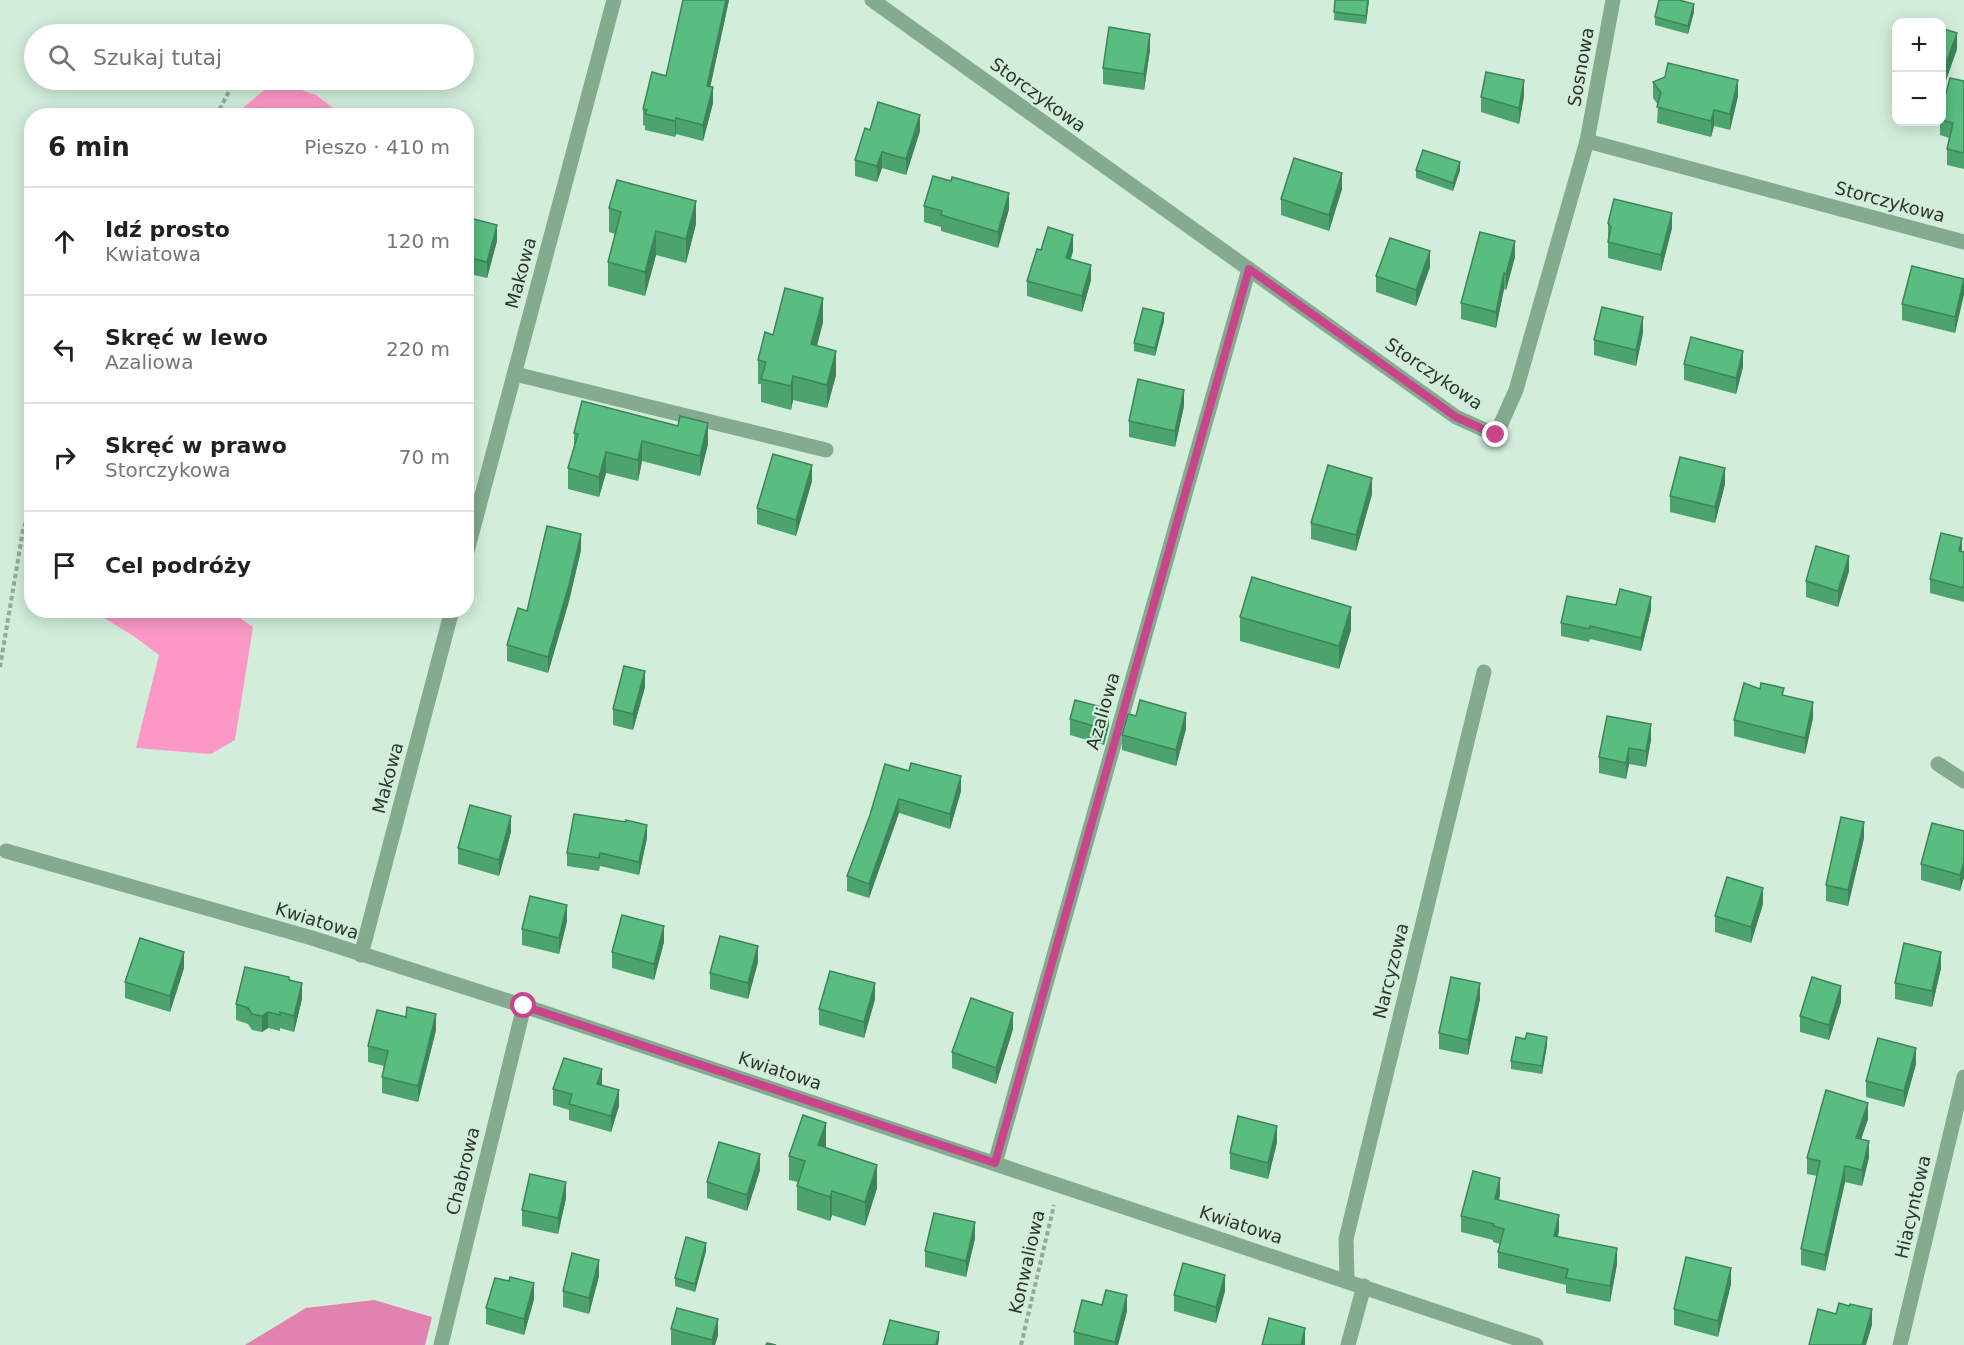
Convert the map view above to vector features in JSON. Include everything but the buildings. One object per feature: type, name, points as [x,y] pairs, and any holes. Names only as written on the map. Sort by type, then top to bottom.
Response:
[{"type":"street","name":"Makowa","points":[[474,525],[614,0]]},
{"type":"street","name":"Storczykowa","points":[[872,0],[1456,417],[1496,435],[1516,390],[1587,141],[1964,242]]},
{"type":"street","name":"Sosnowa","points":[[1587,141],[1613,0]]},
{"type":"street","name":"Azaliowa","points":[[995,1163],[1249,269]]},
{"type":"street","points":[[515,374],[826,450]]},
{"type":"street","name":"Makowa","points":[[361,955],[450,618]]},
{"type":"street","name":"Narcyzowa","points":[[1347,1280],[1346,1239],[1484,672]]},
{"type":"street","points":[[1938,764],[1964,781]]},
{"type":"street","name":"Kwiatowa","points":[[6,851],[312,938],[524,1006],[1536,1345]]},
{"type":"street","name":"Chabrowa","points":[[441,1345],[524,1006]]},
{"type":"street","name":"Hiacyntowa","points":[[1900,1345],[1964,1077]]},
{"type":"street","points":[[1348,1345],[1364,1286]]},
{"type":"path","points":[[220,108],[230,90]]},
{"type":"path","points":[[0,667],[24,527]]},
{"type":"path","name":"Konwaliowa","points":[[1021,1345],[1059,1184]]},
{"type":"shaded area","points":[[264,90],[301,90],[316,95],[333,108],[243,108]]},
{"type":"shaded area","points":[[104,618],[240,618],[253,627],[235,740],[211,754],[136,748],[159,655]]},
{"type":"shaded area","points":[[374,1300],[432,1317],[425,1345],[245,1345],[306,1308]]},
{"type":"route","points":[[524,1006],[995,1163],[1249,269],[1456,417],[1496,435]]}]
